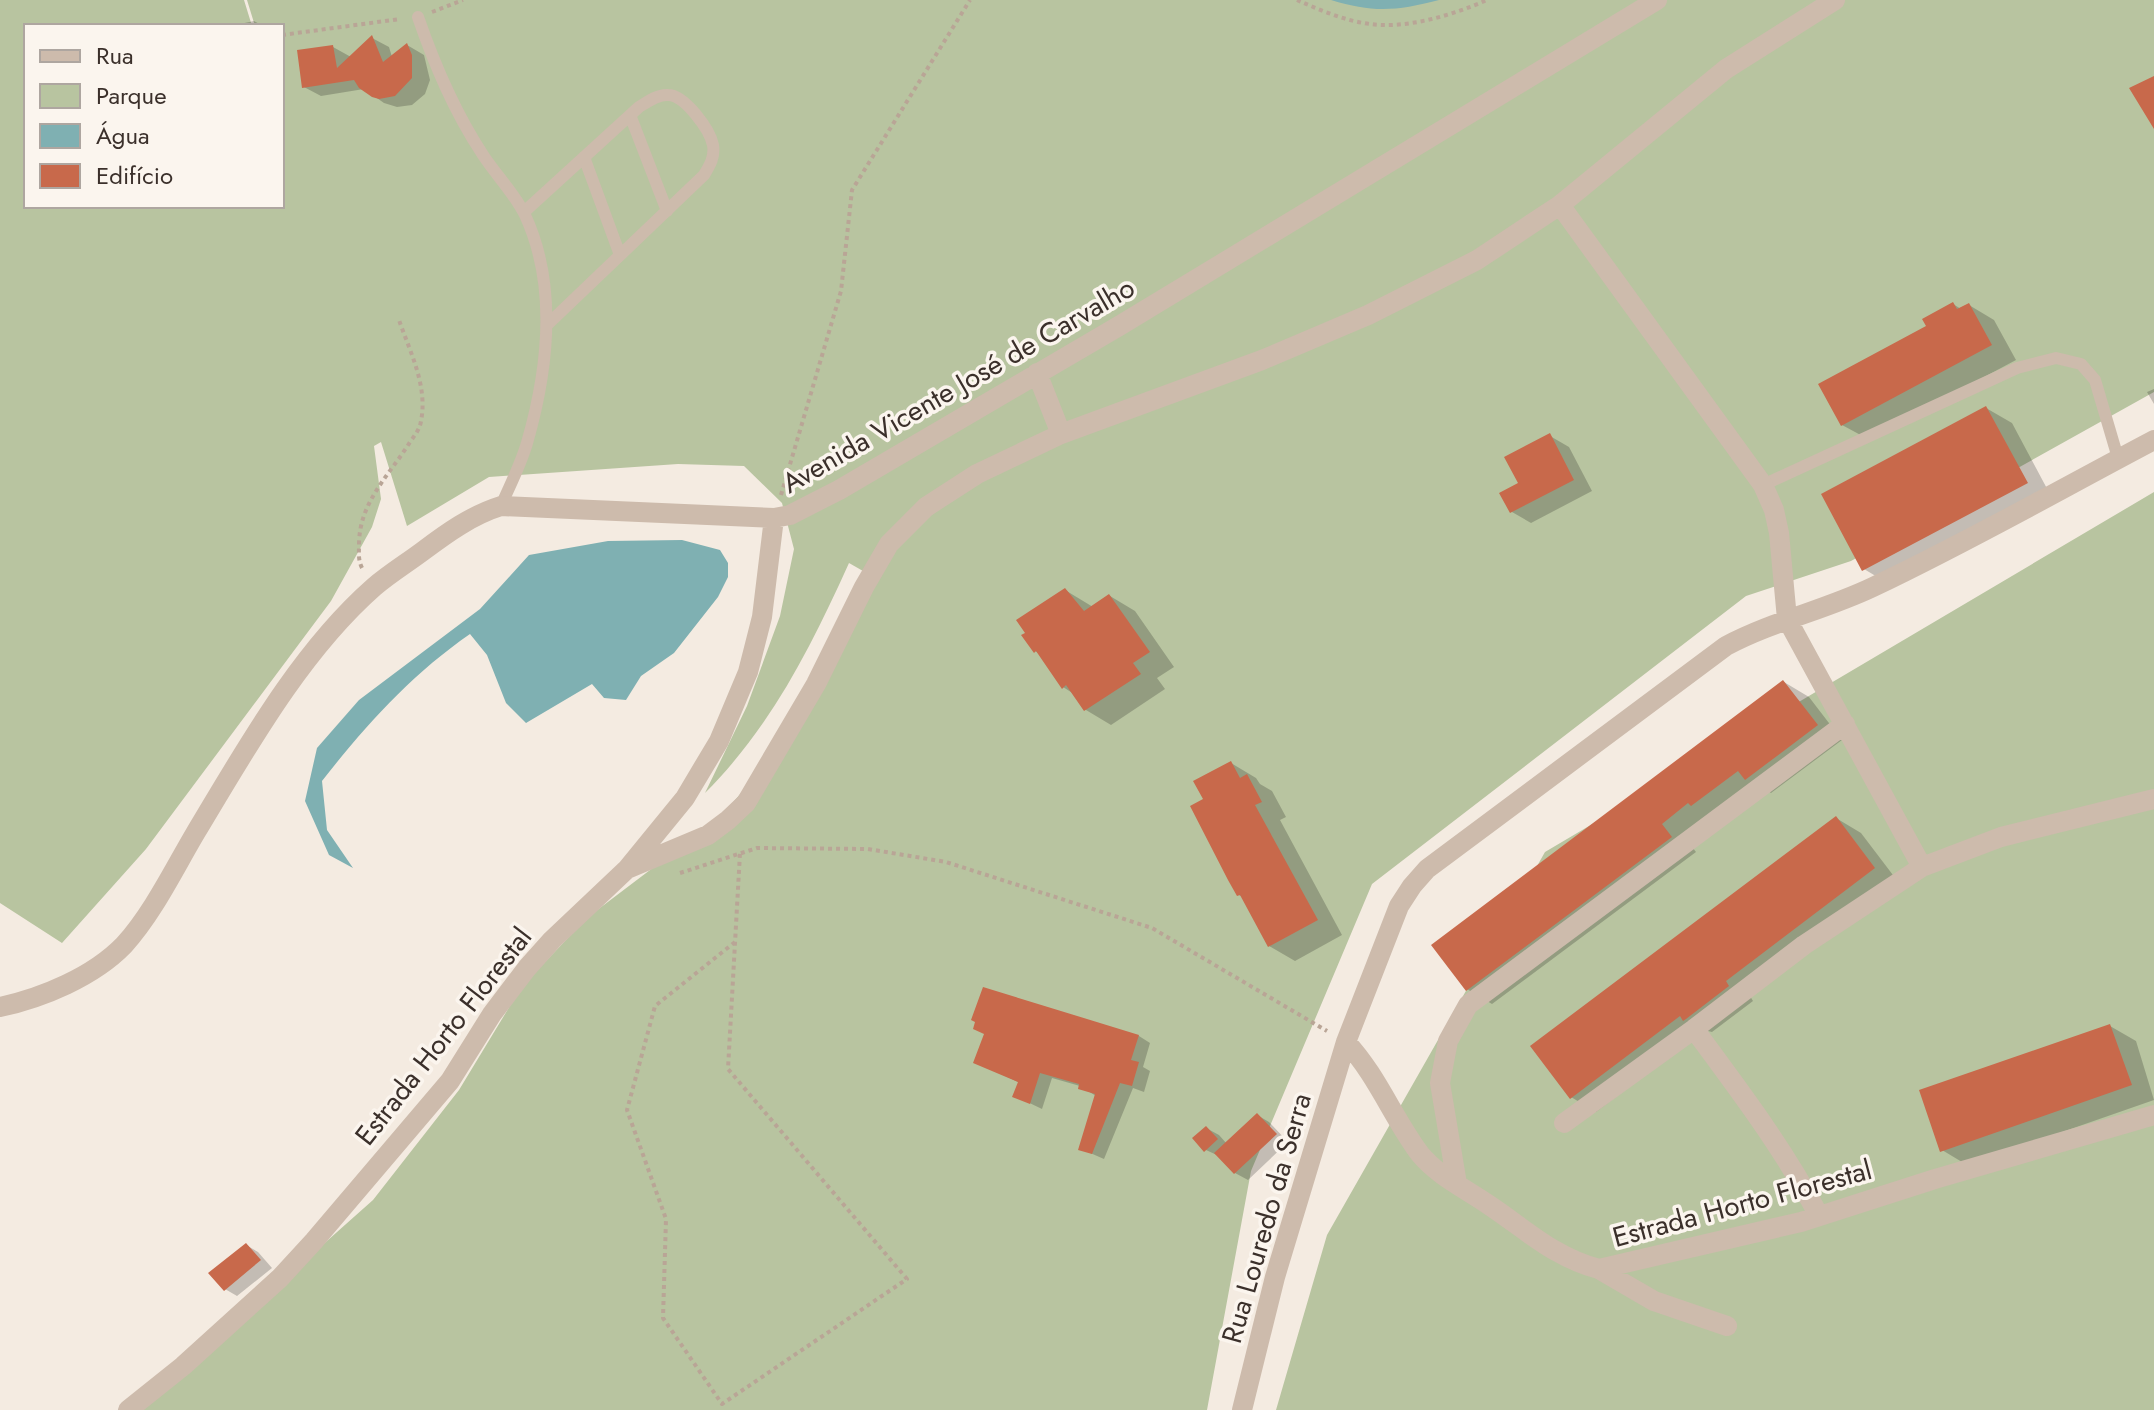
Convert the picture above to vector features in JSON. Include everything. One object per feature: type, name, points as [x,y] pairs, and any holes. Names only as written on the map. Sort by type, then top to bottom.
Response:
[{"type":"street","name":"Avenida Vicente José de Carvalho","points":[[0,1007],[79,977],[123,945],[288,687],[319,648],[375,586],[473,517],[501,506],[774,518],[790,515],[814,504],[1037,373],[1657,0]]},
{"type":"street","points":[[621,875],[708,835],[746,803],[816,684],[889,544],[926,507],[977,474],[1061,434],[1262,360],[1368,315],[1477,260],[1560,205],[1726,69],[1835,0]]},
{"type":"street","points":[[1560,205],[1763,485],[1774,510],[1779,533],[1787,619],[1922,867]]},
{"type":"street","points":[[1037,373],[1061,434]]},
{"type":"street","name":"Rua Louredo da Serra","points":[[1242,1410],[1275,1277],[1346,1042],[1399,906],[1427,869],[1726,646],[1755,630],[1822,609],[1877,585],[2154,440]]},
{"type":"street","name":"Estrada Horto Florestal","points":[[128,1410],[195,1356],[280,1278],[314,1241],[450,1081],[492,1014],[527,968],[621,875],[685,798],[725,727],[748,672],[762,617],[774,518]]},
{"type":"street","points":[[1457,1184],[1440,1083],[1448,1041],[1468,1005],[1845,724]]},
{"type":"street","points":[[1564,1123],[1804,945],[1922,867],[2001,837],[2154,799]]},
{"type":"street","points":[[1694,1029],[1770,1133],[1796,1172],[1819,1216]]},
{"type":"street","name":"Estrada Horto Florestal","points":[[1346,1042],[1365,1065],[1422,1157],[1542,1244],[1573,1262],[1599,1269],[1819,1216],[2154,1115]]},
{"type":"street","points":[[1599,1269],[1654,1301],[1727,1326]]},
{"type":"lane","points":[[418,17],[435,68],[458,116],[524,212],[540,251],[547,325],[539,393],[526,445],[501,506]]},
{"type":"lane","points":[[524,212],[630,115],[654,98],[667,94],[682,98],[709,133],[714,148],[713,161],[704,175],[547,325]]},
{"type":"lane","points":[[630,115],[667,211]]},
{"type":"lane","points":[[584,157],[620,255]]},
{"type":"lane","points":[[1763,485],[2017,368],[2056,358],[2081,364],[2095,380],[2118,458]]},
{"type":"path","points":[[284,35],[418,17],[463,0]]},
{"type":"path","points":[[774,518],[841,291],[852,190],[970,0]]},
{"type":"path","points":[[1297,0],[1349,20],[1386,26],[1443,15],[1487,0]]},
{"type":"path","points":[[375,586],[358,562],[362,521],[378,484],[405,450],[420,427],[422,418],[422,390],[399,320]]},
{"type":"path","points":[[676,874],[757,848],[868,849],[946,862],[1152,928],[1346,1042]]},
{"type":"path","points":[[735,942],[655,1006],[627,1110],[666,1219],[663,1318],[722,1404],[907,1279],[728,1069],[740,853]]},
{"type":"green space","points":[[0,0],[244,0],[251,24],[24,24],[24,208],[284,208],[284,24],[254,24],[247,0],[2154,0],[2154,392],[1851,561],[1746,596],[1372,884],[1251,1171],[1207,1410],[137,1410],[373,1200],[459,1090],[522,986],[588,917],[720,817],[771,759],[877,579],[849,563],[788,685],[750,741],[705,793],[747,706],[780,616],[794,549],[782,503],[744,466],[678,464],[489,477],[407,526],[381,442],[374,446],[381,499],[372,527],[331,601],[146,849],[62,943],[0,903]]},
{"type":"green space","points":[[2154,492],[2154,1410],[1276,1410],[1327,1235],[1545,852]]},
{"type":"water","points":[[1331,0],[1439,0],[1385,9]]},
{"type":"water","points":[[682,540],[720,550],[728,563],[728,577],[718,597],[674,653],[641,676],[626,700],[604,698],[592,684],[526,723],[506,703],[487,655],[470,634],[428,666],[390,702],[322,781],[327,830],[353,868],[329,855],[305,801],[317,748],[359,700],[480,609],[529,555],[608,541]]},
{"type":"building","points":[[372,35],[383,62],[407,43],[412,55],[412,78],[395,96],[372,97],[354,80],[302,88],[297,50],[333,45],[337,68]]},
{"type":"building","points":[[2154,76],[2154,129],[2129,88]]},
{"type":"building","points":[[1953,302],[1957,309],[1969,303],[1992,345],[1841,426],[1818,384],[1926,326],[1922,319]]},
{"type":"building","points":[[1986,406],[2028,483],[1862,571],[1821,494]]},
{"type":"building","points":[[1550,433],[1574,480],[1510,513],[1499,493],[1518,483],[1504,457]]},
{"type":"building","points":[[1065,588],[1084,611],[1109,594],[1150,652],[1133,663],[1141,674],[1084,711],[1066,685],[1062,689],[1036,651],[1034,653],[1021,635],[1025,633],[1016,620]]},
{"type":"building","points":[[1783,680],[1818,725],[1745,780],[1738,771],[1691,806],[1688,803],[1662,824],[1672,837],[1466,991],[1431,945]]},
{"type":"building","points":[[1231,761],[1240,778],[1247,774],[1262,802],[1255,805],[1318,920],[1268,947],[1240,895],[1237,896],[1228,880],[1190,806],[1203,799],[1193,781]]},
{"type":"building","points":[[1836,816],[1875,868],[1726,981],[1729,986],[1686,1019],[1683,1021],[1680,1016],[1570,1099],[1530,1046]]},
{"type":"building","points":[[983,987],[1139,1035],[1131,1060],[1139,1062],[1132,1086],[1120,1083],[1092,1154],[1078,1150],[1095,1094],[1078,1089],[1079,1084],[1040,1073],[1030,1104],[1012,1097],[1018,1082],[973,1063],[984,1034],[973,1029],[975,1022],[971,1020]]},
{"type":"building","points":[[2110,1024],[2132,1085],[1940,1152],[1919,1090]]},
{"type":"building","points":[[1257,1113],[1277,1134],[1234,1174],[1214,1153]]},
{"type":"building","points":[[1206,1126],[1218,1139],[1204,1152],[1192,1138]]},
{"type":"building","points":[[246,1243],[261,1260],[224,1291],[208,1273]]}]
